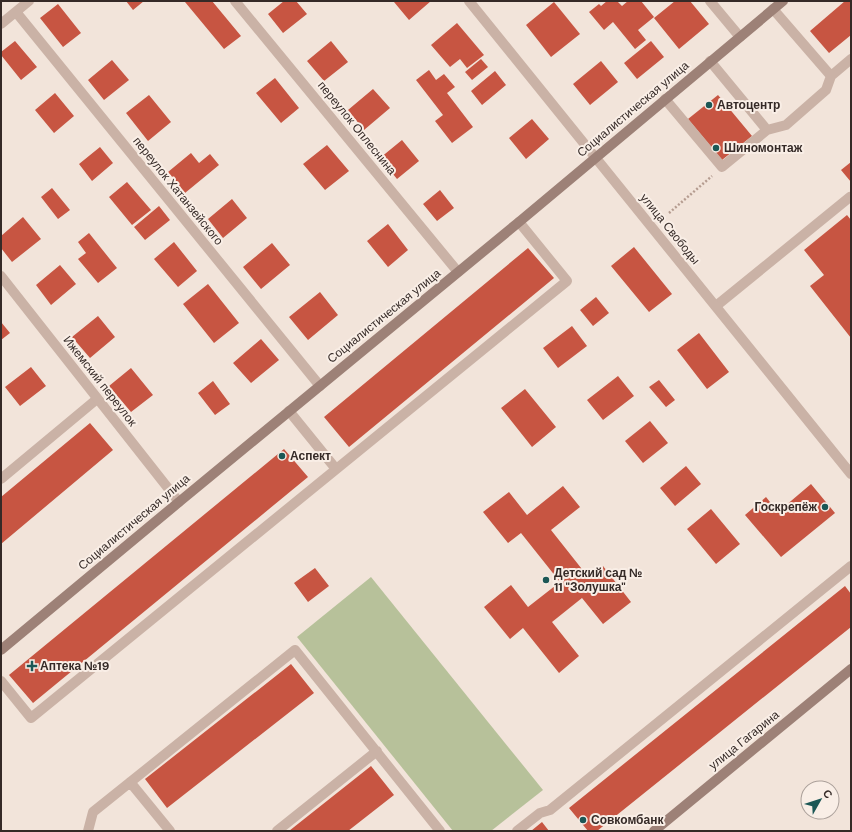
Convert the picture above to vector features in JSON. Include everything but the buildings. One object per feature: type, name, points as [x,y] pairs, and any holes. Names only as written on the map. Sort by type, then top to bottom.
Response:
[{"type":"main road","name":"Социалистическая улица","points":[[1,650],[519,222],[783,1]]},
{"type":"main road","name":"улица Гагарина","points":[[654,831],[851,669]]},
{"type":"street","points":[[1,24],[29,1]]},
{"type":"street","name":"переулок Оплеснина","points":[[235,1],[458,272]]},
{"type":"street","name":"улица Свободы","points":[[469,1],[851,474]]},
{"type":"street","points":[[710,1],[740,36]]},
{"type":"street","points":[[773,9],[831,76]]},
{"type":"street","name":"переулок Хатанзейского","points":[[16,12],[320,386]]},
{"type":"street","points":[[665,99],[722,167],[767,130],[786,125],[826,90],[831,76],[851,59]]},
{"type":"street","points":[[710,61],[767,130]]},
{"type":"street","points":[[716,306],[850,197],[851,198]]},
{"type":"street","points":[[1,681],[31,718],[567,281],[519,222]]},
{"type":"street","name":"Ижемский переулок","points":[[1,276],[179,502]]},
{"type":"street","points":[[1,479],[98,399]]},
{"type":"street","points":[[289,411],[336,469]]},
{"type":"street","points":[[517,831],[540,813],[550,810],[851,566]]},
{"type":"street","points":[[88,831],[93,812],[295,650],[440,831]]},
{"type":"street","points":[[277,831],[377,751]]},
{"type":"street","points":[[130,782],[170,831]]},
{"type":"path","points":[[670,213],[722,167]]},
{"type":"green space","points":[[371,577],[543,790],[491,831],[453,831],[297,637]]},
{"type":"place","name":"Автоцентр","points":[[709,105]]},
{"type":"place","name":"Шиномонтаж","points":[[716,148]]},
{"type":"place","name":"Аспект","points":[[282,456]]},
{"type":"place","name":"Госкрепёж","points":[[825,507]]},
{"type":"place","name":"Детский сад № 11 \"Золушка\"","points":[[546,580]]},
{"type":"place","name":"Аптека №19","points":[[32,666]]},
{"type":"place","name":"Совкомбанк","points":[[583,820]]}]
